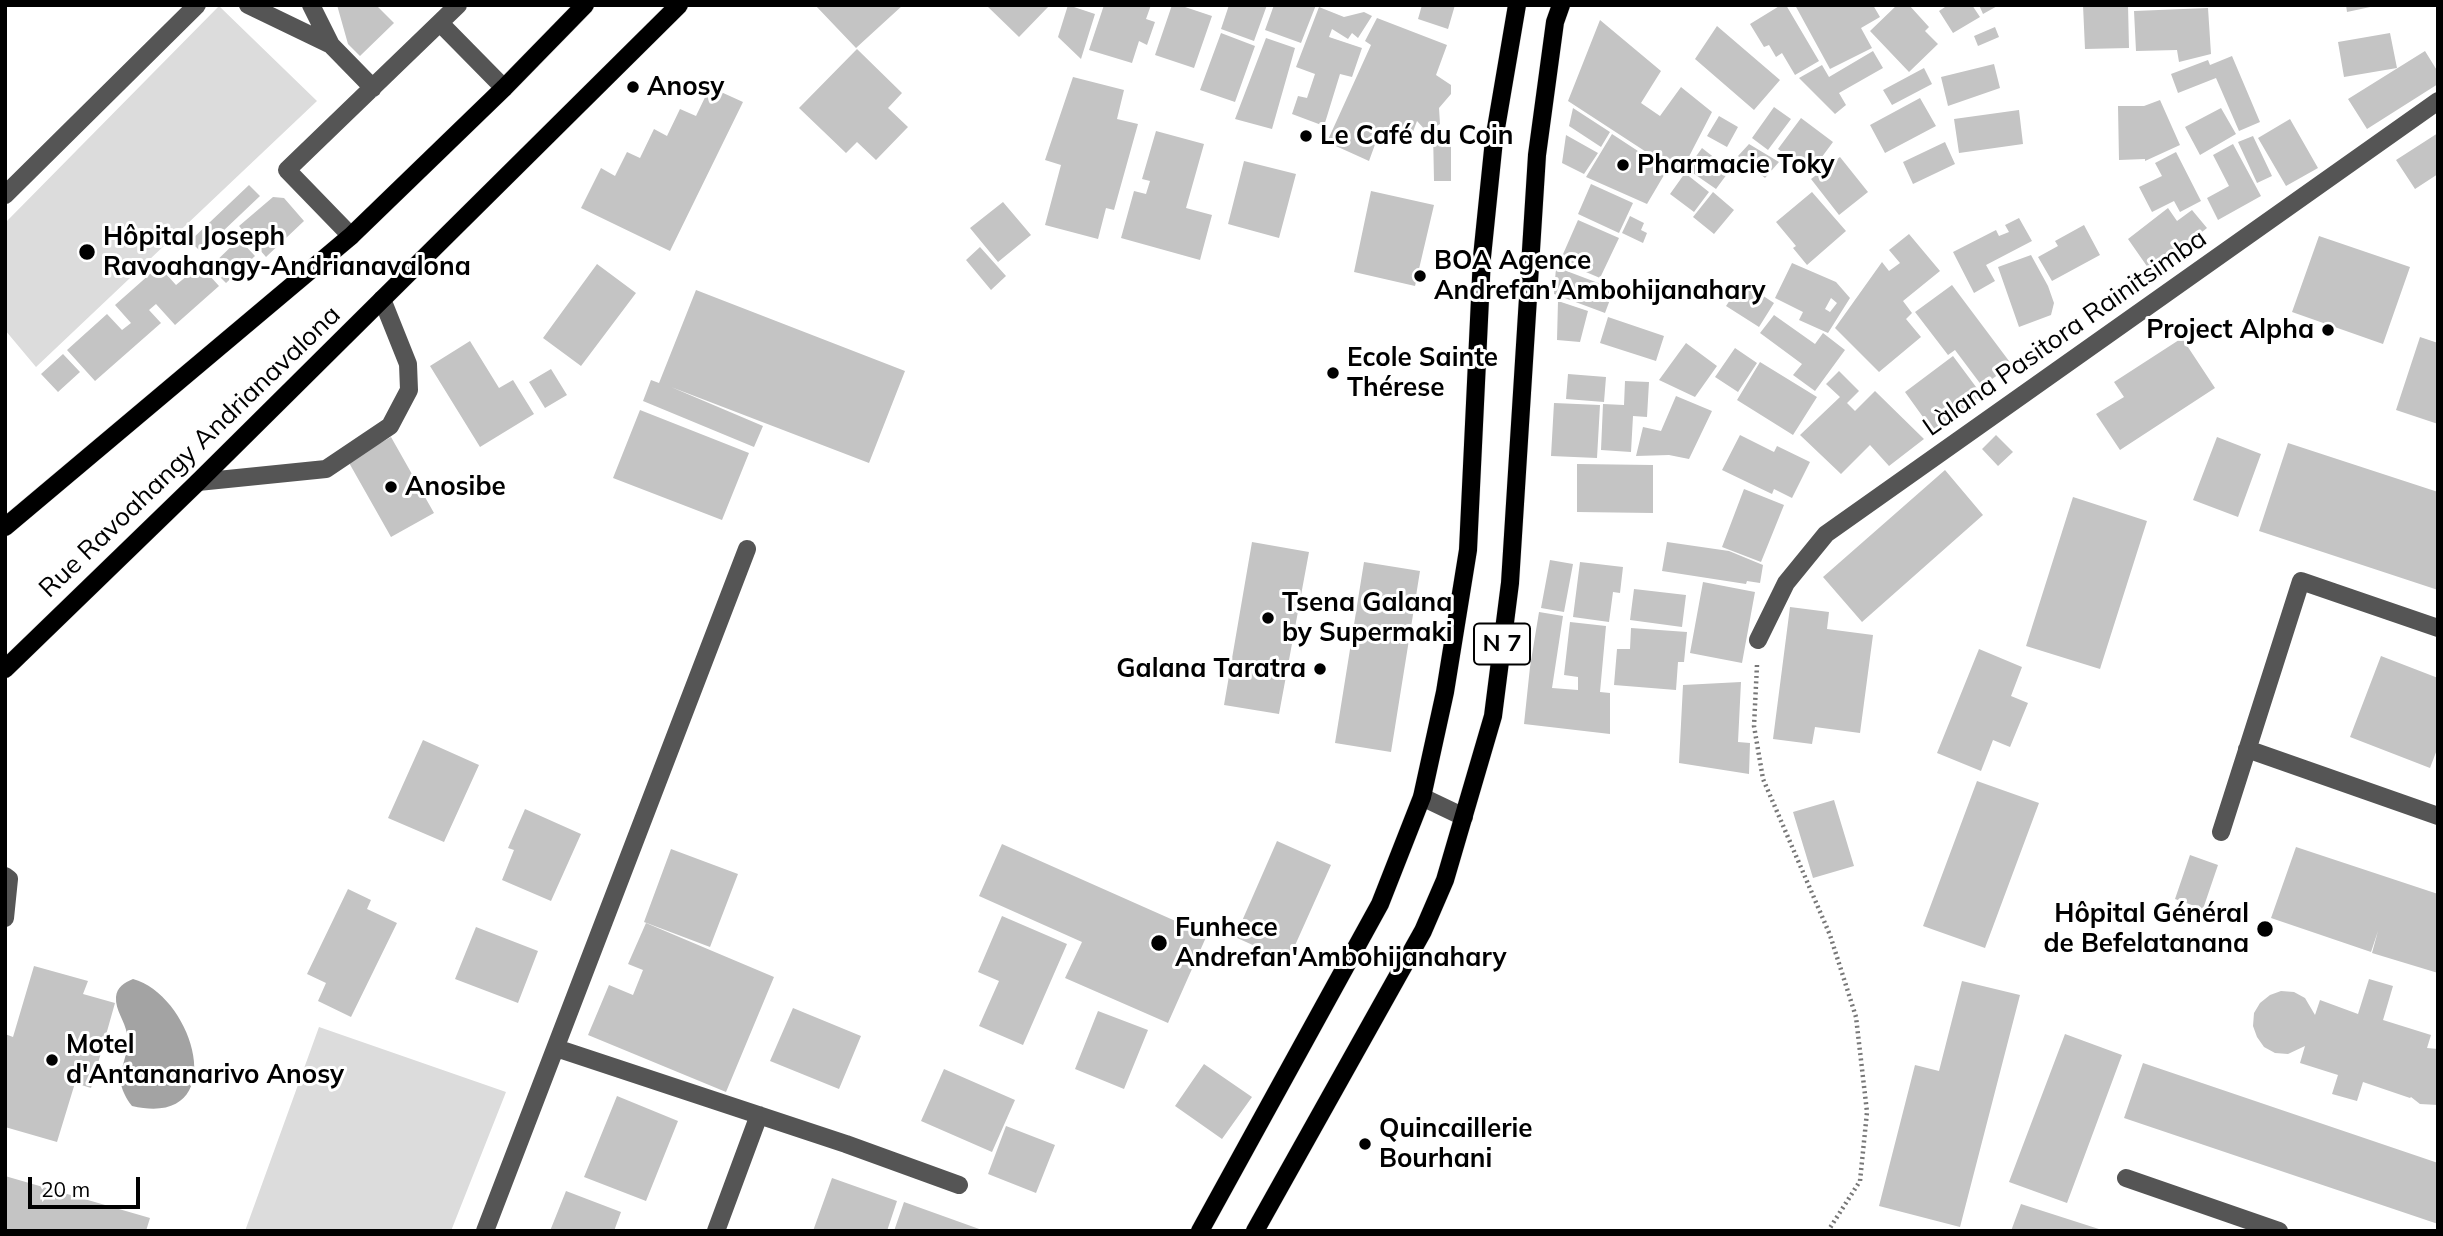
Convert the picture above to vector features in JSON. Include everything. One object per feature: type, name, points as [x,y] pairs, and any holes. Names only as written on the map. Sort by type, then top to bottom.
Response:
[{"type":"main road","name":"Rue Ravoahangy Andrianavalona","points":[[5,527],[351,236],[504,89],[585,5]]},
{"type":"main road","name":"Rue Ravoahangy Andrianavalona","points":[[5,669],[680,5]]},
{"type":"main road","name":"N 7","points":[[1200,1231],[1380,904],[1422,797],[1446,692],[1468,550],[1482,257],[1494,141],[1517,5]]},
{"type":"main road","name":"N 7","points":[[1255,1231],[1423,932],[1446,880],[1493,716],[1510,583],[1537,155],[1555,22],[1561,5]]},
{"type":"street","points":[[5,195],[197,5]]},
{"type":"street","points":[[248,5],[331,45]]},
{"type":"street","points":[[311,5],[331,45],[373,88]]},
{"type":"street","points":[[351,236],[286,170],[458,5]]},
{"type":"street","points":[[440,23],[504,89]]},
{"type":"street","name":"Làlana Pasitora Rainitsimba","points":[[1758,640],[1786,583],[1826,534],[2438,101]]},
{"type":"street","points":[[198,482],[326,469],[390,426],[409,390],[408,364],[382,299]]},
{"type":"street","points":[[485,1231],[747,549]]},
{"type":"street","points":[[2221,832],[2301,581],[2438,628]]},
{"type":"street","points":[[2247,749],[2438,816]]},
{"type":"street","points":[[1422,797],[1464,817]]},
{"type":"street","points":[[5,876],[9,879],[5,919]]},
{"type":"street","points":[[555,1048],[959,1185]]},
{"type":"street","points":[[716,1231],[759,1115]]},
{"type":"street","points":[[2126,1178],[2279,1231]]},
{"type":"path","points":[[1758,640],[1755,726],[1763,779],[1830,935],[1856,1017],[1867,1112],[1860,1181],[1828,1231]]},
{"type":"shaded area","points":[[219,6],[317,101],[36,367],[5,330],[5,223]]},
{"type":"shaded area","points":[[133,979],[155,990],[173,1009],[187,1033],[194,1058],[193,1080],[183,1098],[164,1108],[132,1106],[122,1086],[127,1034],[116,997],[122,986]]},
{"type":"shaded area","points":[[319,1027],[506,1092],[451,1231],[245,1231]]},
{"type":"building","points":[[337,5],[376,5],[394,23],[360,56],[348,44]]},
{"type":"building","points":[[815,5],[903,5],[856,48]]},
{"type":"building","points":[[986,5],[1050,5],[1019,37]]},
{"type":"building","points":[[1068,5],[1095,14],[1081,59],[1058,37]]},
{"type":"building","points":[[1104,5],[1151,5],[1146,19],[1155,22],[1147,45],[1139,41],[1132,63],[1089,50]]},
{"type":"building","points":[[1172,5],[1212,16],[1194,68],[1155,55]]},
{"type":"building","points":[[1229,5],[1267,5],[1254,41],[1221,29]]},
{"type":"building","points":[[1274,5],[1316,5],[1301,43],[1265,30]]},
{"type":"building","points":[[1422,5],[1455,5],[1448,29],[1418,19]]},
{"type":"building","points":[[1781,5],[1786,5],[1819,61],[1795,75],[1782,53],[1776,57],[1769,45],[1764,47],[1750,24]]},
{"type":"building","points":[[1795,5],[1873,5],[1880,17],[1861,28],[1872,48],[1830,69]]},
{"type":"building","points":[[1897,5],[1909,5],[1929,27],[1925,31],[1938,44],[1909,72],[1870,31]]},
{"type":"building","points":[[1948,5],[1972,5],[1980,17],[1953,33],[1939,11]]},
{"type":"building","points":[[1979,5],[1999,5],[1983,14]]},
{"type":"building","points":[[2083,5],[2128,5],[2129,48],[2085,49]]},
{"type":"building","points":[[2346,5],[2375,5],[2375,6],[2347,12]]},
{"type":"building","points":[[1319,7],[1344,17],[1364,12],[1372,16],[1358,38],[1352,33],[1348,39],[1332,29],[1329,37],[1362,48],[1352,77],[1340,74],[1324,126],[1292,114],[1298,96],[1307,98],[1315,74],[1296,67]]},
{"type":"building","points":[[2208,8],[2211,54],[2179,62],[2177,50],[2136,51],[2134,11]]},
{"type":"building","points":[[1377,18],[1447,45],[1436,75],[1451,85],[1451,94],[1439,108],[1440,124],[1427,132],[1417,121],[1411,137],[1385,129],[1381,140],[1377,139],[1369,161],[1327,142],[1371,45],[1365,41]]},
{"type":"building","points":[[1600,20],[1661,71],[1641,103],[1660,116],[1681,87],[1712,112],[1680,174],[1568,101]]},
{"type":"building","points":[[1717,26],[1780,80],[1754,110],[1695,59]]},
{"type":"building","points":[[1995,27],[1999,37],[1978,46],[1974,36]]},
{"type":"building","points":[[1221,33],[1255,46],[1235,102],[1200,90]]},
{"type":"building","points":[[2390,33],[2397,68],[2344,77],[2338,42]]},
{"type":"building","points":[[1266,38],[1295,48],[1272,129],[1235,119]]},
{"type":"building","points":[[857,49],[902,93],[888,108],[908,127],[876,160],[857,142],[846,153],[799,108]]},
{"type":"building","points":[[1873,51],[1883,68],[1839,93],[1846,105],[1835,114],[1799,78],[1822,65],[1829,77]]},
{"type":"building","points":[[2425,51],[2438,72],[2438,84],[2367,129],[2348,99]]},
{"type":"building","points":[[2232,56],[2260,122],[2239,131],[2216,78],[2178,93],[2171,74],[2208,60],[2210,65]]},
{"type":"building","points":[[1994,64],[2000,88],[1948,106],[1941,77]]},
{"type":"building","points":[[1924,68],[1932,84],[1892,105],[1883,90]]},
{"type":"building","points":[[1073,77],[1124,90],[1117,119],[1138,124],[1114,210],[1106,208],[1098,239],[1045,225],[1061,165],[1045,160]]},
{"type":"building","points":[[710,87],[743,102],[670,251],[581,208],[601,168],[615,176],[627,152],[640,158],[654,129],[667,136],[680,109],[696,116]]},
{"type":"building","points":[[1920,98],[1936,126],[1885,153],[1870,125]]},
{"type":"building","points":[[2160,100],[2180,145],[2145,161],[2119,160],[2118,106],[2144,106]]},
{"type":"building","points":[[1774,107],[1791,119],[1768,150],[1752,138]]},
{"type":"building","points":[[1573,108],[1610,132],[1601,147],[1569,126]]},
{"type":"building","points":[[2221,108],[2236,134],[2200,155],[2185,127]]},
{"type":"building","points":[[2019,110],[2023,144],[1959,153],[1954,119]]},
{"type":"building","points":[[1719,116],[1738,127],[1727,147],[1707,136]]},
{"type":"building","points":[[1801,118],[1833,142],[1810,173],[1778,149]]},
{"type":"building","points":[[2290,119],[2318,168],[2286,186],[2258,138]]},
{"type":"building","points":[[1156,131],[1204,144],[1186,208],[1212,215],[1200,260],[1121,238],[1134,191],[1146,194],[1150,181],[1142,179]]},
{"type":"building","points":[[1433,131],[1451,131],[1451,181],[1434,181]]},
{"type":"building","points":[[2438,133],[2438,174],[2415,189],[2396,160]]},
{"type":"building","points":[[1612,134],[1667,170],[1647,204],[1586,177]]},
{"type":"building","points":[[1566,135],[1598,153],[1584,174],[1562,163]]},
{"type":"building","points":[[2253,136],[2272,176],[2257,183],[2238,142]]},
{"type":"building","points":[[1945,142],[1955,164],[1913,184],[1903,162]]},
{"type":"building","points":[[1749,144],[1779,162],[1765,178],[1738,156]]},
{"type":"building","points":[[2233,144],[2261,196],[2218,220],[2207,198],[2229,186],[2213,155]]},
{"type":"building","points":[[1702,148],[1730,170],[1716,189],[1687,169]]},
{"type":"building","points":[[2176,152],[2201,201],[2180,212],[2174,201],[2152,212],[2139,187],[2162,176],[2155,163]]},
{"type":"building","points":[[1840,157],[1868,192],[1839,215],[1811,179]]},
{"type":"building","points":[[1244,161],[1296,174],[1279,238],[1228,224]]},
{"type":"building","points":[[1685,173],[1709,192],[1694,212],[1670,194]]},
{"type":"building","points":[[1591,184],[1633,203],[1619,233],[1578,214]]},
{"type":"building","points":[[249,185],[260,196],[201,252],[190,241]]},
{"type":"building","points":[[1371,191],[1434,205],[1415,286],[1354,272]]},
{"type":"building","points":[[1713,192],[1734,210],[1714,234],[1693,217]]},
{"type":"building","points":[[1812,192],[1846,231],[1807,265],[1793,248],[1796,246],[1776,222]]},
{"type":"building","points":[[273,197],[284,198],[304,221],[266,257],[239,226]]},
{"type":"building","points":[[1003,202],[1031,235],[998,262],[970,228]]},
{"type":"building","points":[[2168,208],[2177,221],[2192,210],[2207,228],[2151,272],[2128,239]]},
{"type":"building","points":[[1630,216],[1644,223],[1641,230],[1647,233],[1643,243],[1622,233]]},
{"type":"building","points":[[2019,218],[2032,241],[1986,265],[1995,281],[1974,293],[1953,252],[1996,230],[1999,236],[2009,232],[2005,225]]},
{"type":"building","points":[[1578,220],[1619,238],[1600,278],[1560,261]]},
{"type":"building","points":[[2084,225],[2100,255],[2052,281],[2038,257],[2058,246],[2055,241]]},
{"type":"building","points":[[1909,234],[1940,271],[1903,301],[1912,313],[1906,319],[1921,337],[1879,372],[1835,328],[1882,262],[1889,271],[1900,263],[1889,250]]},
{"type":"building","points":[[2319,236],[2410,267],[2383,344],[2292,312]]},
{"type":"building","points":[[239,239],[255,256],[226,283],[210,267]]},
{"type":"building","points":[[980,247],[1006,276],[991,290],[966,260]]},
{"type":"building","points":[[2031,255],[2054,303],[2051,315],[2019,327],[1998,267]]},
{"type":"building","points":[[1792,263],[1836,282],[1850,298],[1828,333],[1799,320],[1803,312],[1775,298]],"holes":[[[1831,298],[1837,303],[1830,312],[1825,309]]]},
{"type":"building","points":[[597,264],[636,293],[581,366],[543,338]]},
{"type":"building","points":[[200,265],[219,286],[175,325],[156,304],[149,310],[161,323],[95,381],[67,350],[107,314],[122,330],[131,323],[115,305],[159,266],[176,285]]},
{"type":"building","points":[[1556,267],[1614,289],[1605,313],[1554,294]]},
{"type":"building","points":[[1742,282],[1774,303],[1759,327],[1726,306]]},
{"type":"building","points":[[1952,285],[2012,365],[1982,386],[1955,350],[1948,355],[1915,312]]},
{"type":"building","points":[[696,290],[905,371],[869,463],[671,387],[763,426],[754,447],[643,401],[651,380],[659,383]]},
{"type":"building","points":[[1558,301],[1588,311],[1580,342],[1557,340]]},
{"type":"building","points":[[1774,315],[1815,344],[1823,333],[1845,350],[1815,391],[1793,375],[1802,364],[1760,333]]},
{"type":"building","points":[[1608,317],[1664,336],[1656,361],[1600,343]]},
{"type":"building","points":[[2420,337],[2438,343],[2438,424],[2396,410]]},
{"type":"building","points":[[2182,338],[2215,388],[2120,450],[2096,414],[2124,397],[2114,382]]},
{"type":"building","points":[[470,341],[499,388],[513,380],[534,414],[480,447],[430,366]]},
{"type":"building","points":[[1686,343],[1717,366],[1695,397],[1659,380]]},
{"type":"building","points":[[1735,348],[1757,363],[1738,392],[1715,377]]},
{"type":"building","points":[[63,354],[80,372],[58,392],[41,374]]},
{"type":"building","points":[[1953,356],[1982,395],[1933,431],[1905,392]]},
{"type":"building","points":[[1760,362],[1817,397],[1793,435],[1737,400]]},
{"type":"building","points":[[551,369],[567,395],[545,408],[529,382]]},
{"type":"building","points":[[1839,371],[1859,391],[1847,403],[1855,411],[1875,391],[1924,439],[1889,466],[1870,445],[1841,474],[1800,435],[1840,397],[1826,384]]},
{"type":"building","points":[[1568,374],[1606,377],[1604,402],[1566,399]]},
{"type":"building","points":[[1625,381],[1649,382],[1647,417],[1633,416],[1631,452],[1601,450],[1603,404],[1624,405]]},
{"type":"building","points":[[1676,396],[1712,411],[1689,459],[1669,455],[1636,456],[1643,427],[1661,431]]},
{"type":"building","points":[[1554,403],[1600,405],[1597,458],[1551,456]]},
{"type":"building","points":[[640,410],[749,453],[722,520],[613,478]]},
{"type":"building","points":[[1740,435],[1774,452],[1777,446],[1810,462],[1792,498],[1774,489],[1772,494],[1722,470]]},
{"type":"building","points":[[1996,435],[2013,452],[1998,466],[1982,449]]},
{"type":"building","name":"Anosibe","points":[[391,437],[434,513],[391,537],[348,461]]},
{"type":"building","points":[[2217,437],[2261,454],[2238,517],[2193,500]]},
{"type":"building","points":[[2288,443],[2438,492],[2438,590],[2259,531]]},
{"type":"building","points":[[1577,464],[1653,465],[1653,513],[1577,512]]},
{"type":"building","points":[[1945,470],[1983,515],[1862,622],[1823,577]]},
{"type":"building","points":[[1744,489],[1784,505],[1761,562],[1722,547]]},
{"type":"building","points":[[2073,497],[2147,521],[2100,669],[2026,646]]},
{"type":"building","points":[[1252,542],[1309,552],[1279,714],[1224,705]]},
{"type":"building","points":[[1667,542],[1729,551],[1763,565],[1760,583],[1747,581],[1746,584],[1662,571]]},
{"type":"building","points":[[1550,560],[1573,564],[1564,612],[1541,608]]},
{"type":"building","points":[[1364,562],[1420,571],[1391,752],[1335,743]]},
{"type":"building","points":[[1580,562],[1623,567],[1620,593],[1613,592],[1609,622],[1573,617]]},
{"type":"building","points":[[1703,582],[1755,592],[1742,663],[1690,653]]},
{"type":"building","points":[[1634,589],[1686,595],[1682,627],[1630,620]]},
{"type":"building","points":[[1790,607],[1829,612],[1827,629],[1873,635],[1860,733],[1815,727],[1812,744],[1773,739]]},
{"type":"building","points":[[1539,612],[1563,616],[1552,688],[1578,690],[1578,677],[1564,675],[1570,622],[1606,626],[1600,692],[1610,693],[1610,734],[1524,724]]},
{"type":"building","points":[[1631,628],[1687,632],[1684,662],[1678,662],[1676,690],[1614,685],[1617,649],[1630,649]]},
{"type":"building","points":[[1979,649],[2022,667],[2011,696],[2028,703],[2010,747],[1993,740],[1981,771],[1937,753]]},
{"type":"building","points":[[2381,656],[2438,678],[2438,747],[2430,768],[2350,737]]},
{"type":"building","points":[[1741,682],[1738,742],[1750,743],[1749,774],[1679,763],[1683,685]]},
{"type":"building","points":[[423,740],[479,765],[444,842],[388,818]]},
{"type":"building","points":[[1977,781],[2039,803],[1985,948],[1923,926]]},
{"type":"building","points":[[1834,800],[1854,866],[1813,878],[1793,812]]},
{"type":"building","points":[[525,809],[581,834],[551,901],[502,880],[514,850],[508,848]]},
{"type":"building","points":[[1277,841],[1331,865],[1288,961],[1235,937]]},
{"type":"building","points":[[1002,844],[1207,935],[1168,1023],[1065,978],[1082,942],[979,896]]},
{"type":"building","points":[[2296,847],[2438,894],[2438,973],[2372,953],[2378,931],[2371,952],[2271,918]]},
{"type":"building","points":[[671,849],[738,874],[710,947],[644,922]]},
{"type":"building","points":[[2190,855],[2218,865],[2203,909],[2175,899]]},
{"type":"building","points":[[348,889],[371,900],[367,909],[397,923],[351,1017],[318,1001],[326,983],[307,974]]},
{"type":"building","points":[[1002,916],[1067,944],[1023,1045],[979,1026],[999,981],[978,972]]},
{"type":"building","points":[[646,923],[774,977],[726,1092],[588,1035],[609,985],[633,995],[643,970],[628,964]]},
{"type":"building","points":[[476,927],[538,951],[518,1003],[455,979]]},
{"type":"building","name":"Motel d'Antananarivo Anosy","points":[[34,966],[88,981],[83,994],[115,1003],[91,1088],[75,1083],[57,1142],[5,1127],[5,1034],[13,1037]]},
{"type":"building","points":[[2369,979],[2393,986],[2383,1020],[2431,1035],[2427,1048],[2438,1049],[2438,1105],[2420,1104],[2411,1097],[2363,1082],[2357,1101],[2332,1094],[2338,1075],[2300,1063],[2305,1046],[2288,1054],[2275,1053],[2264,1047],[2257,1037],[2253,1026],[2254,1013],[2260,1003],[2270,995],[2281,991],[2294,992],[2305,998],[2315,1015],[2320,1000],[2358,1014]]},
{"type":"building","points":[[1962,981],[2020,995],[1960,1227],[1879,1206],[1915,1065],[1939,1071]]},
{"type":"building","points":[[793,1008],[861,1036],[839,1089],[770,1061]]},
{"type":"building","points":[[1098,1011],[1148,1030],[1124,1089],[1075,1069]]},
{"type":"building","points":[[2065,1034],[2122,1055],[2067,1203],[2009,1182]]},
{"type":"building","points":[[2143,1063],[2438,1163],[2438,1224],[2124,1118]]},
{"type":"building","points":[[1204,1064],[1252,1097],[1222,1139],[1175,1106]]},
{"type":"building","points":[[944,1069],[1015,1100],[992,1152],[921,1121]]},
{"type":"building","points":[[617,1096],[678,1121],[646,1201],[584,1177]]},
{"type":"building","points":[[1006,1126],[1055,1145],[1036,1193],[988,1174]]},
{"type":"building","points":[[5,1176],[150,1218],[146,1231],[5,1231]]},
{"type":"building","points":[[832,1178],[897,1201],[887,1231],[813,1231]]},
{"type":"building","points":[[566,1191],[621,1212],[614,1231],[550,1231]]},
{"type":"building","points":[[904,1202],[982,1230],[982,1231],[894,1231]]},
{"type":"building","points":[[2021,1204],[2102,1230],[2102,1231],[2011,1231]]},
{"type":"place","name":"Anosy","points":[[633,87]]},
{"type":"place","name":"Le Café du Coin","points":[[1306,136]]},
{"type":"place","name":"Pharmacie Toky","points":[[1623,165]]},
{"type":"place","name":"Hôpital Joseph Ravoahangy-Andrianavalona","points":[[87,252]]},
{"type":"place","name":"BOA Agence Andrefan'Ambohijanahary","points":[[1420,276]]},
{"type":"place","name":"Project Alpha","points":[[2328,330]]},
{"type":"place","name":"Ecole Sainte Thérese","points":[[1333,373]]},
{"type":"place","name":"Anosibe","points":[[391,487]]},
{"type":"place","name":"Tsena Galana by Supermaki","points":[[1268,618]]},
{"type":"place","name":"Galana Taratra","points":[[1320,669]]},
{"type":"place","name":"Hôpital Général de Befelatanana","points":[[2265,929]]},
{"type":"place","name":"Funhece Andrefan'Ambohijanahary","points":[[1159,943]]},
{"type":"place","name":"Motel d'Antananarivo Anosy","points":[[52,1060]]},
{"type":"place","name":"Quincaillerie Bourhani","points":[[1365,1144]]}]
